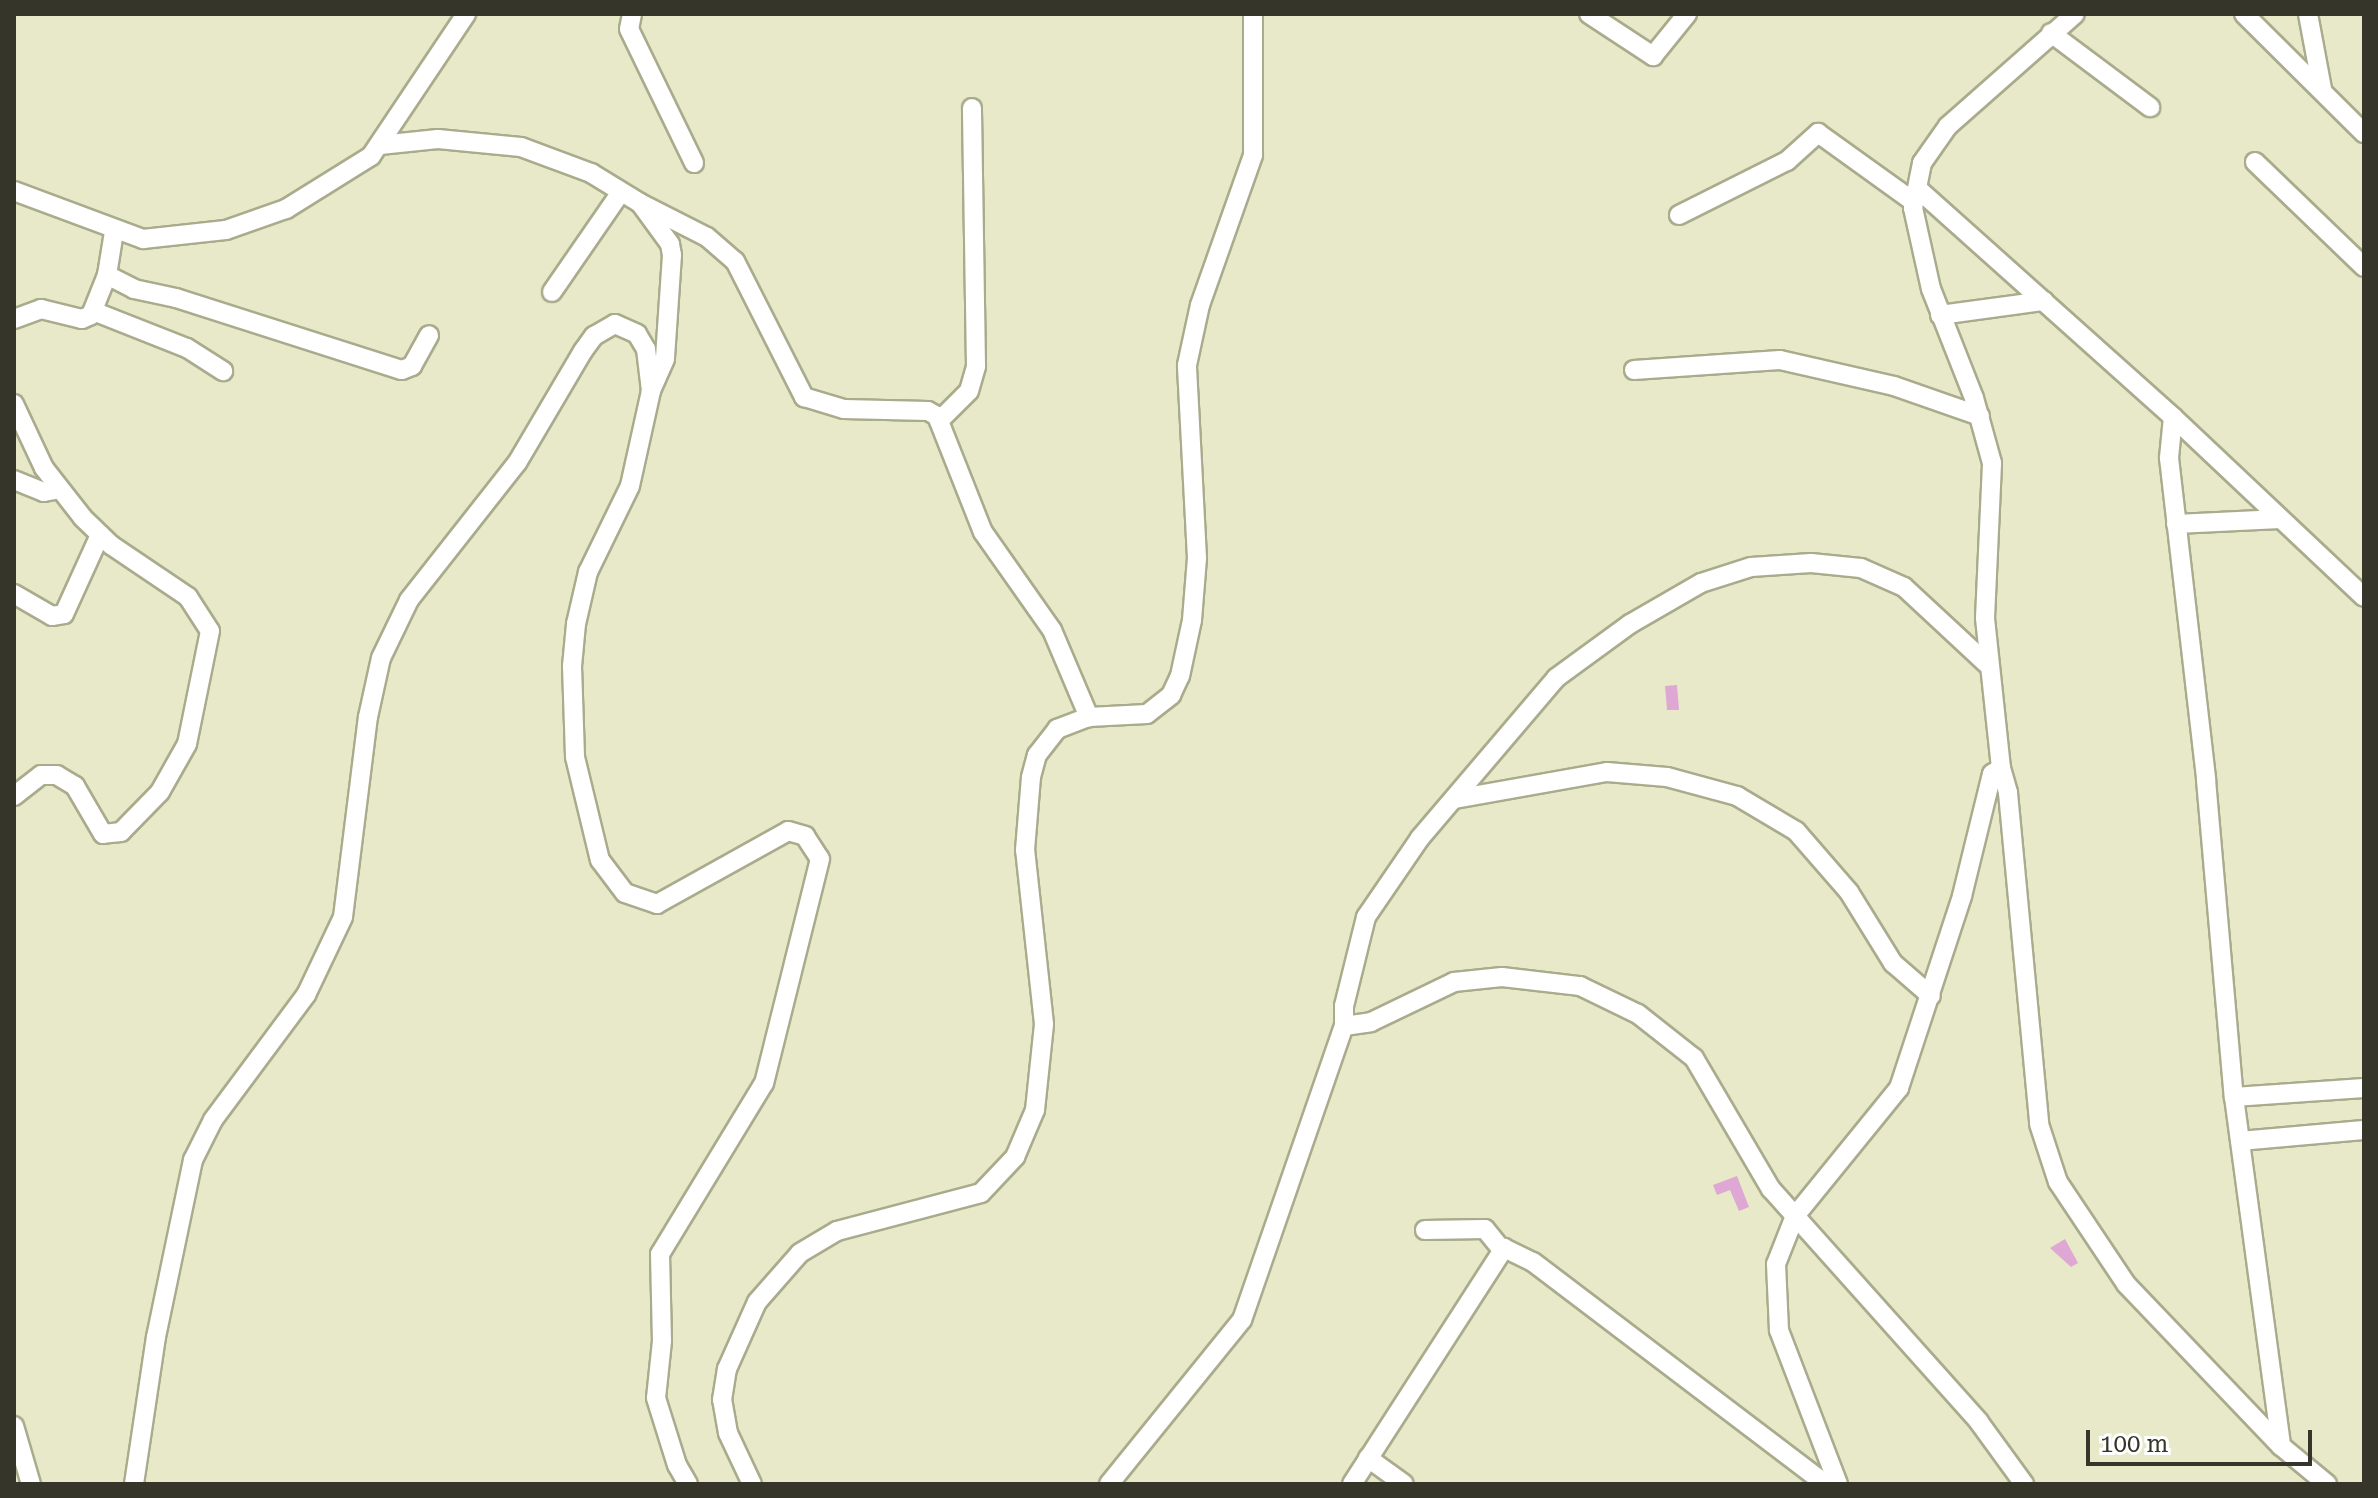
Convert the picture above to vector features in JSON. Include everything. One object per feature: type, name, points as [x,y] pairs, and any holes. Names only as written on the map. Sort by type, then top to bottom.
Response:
[{"type":"street","points":[[14,191],[114,232],[162,239],[257,220],[335,183],[380,145],[466,14]]},
{"type":"street","points":[[632,14],[629,29],[694,163]]},
{"type":"street","points":[[752,1484],[728,1433],[723,1385],[757,1302],[800,1253],[837,1231],[971,1199],[999,1178],[1022,1143],[1040,1093],[1044,1024],[1025,850],[1028,798],[1037,755],[1049,737],[1065,725],[1089,717],[1147,714],[1161,706],[1171,695],[1187,649],[1197,558],[1187,365],[1196,317],[1253,155],[1253,14]]},
{"type":"street","points":[[1589,14],[1653,56],[1687,14]]},
{"type":"street","points":[[2075,14],[1948,126],[1926,155],[1912,221],[1940,315],[1980,416],[1993,479],[1984,581],[1987,664],[2001,768],[2008,793],[2037,1110],[2049,1162],[2071,1205],[2126,1284],[2281,1446],[2327,1484]]},
{"type":"street","points":[[2244,14],[2364,133]]},
{"type":"street","points":[[2308,14],[2323,92]]},
{"type":"street","points":[[2051,33],[2150,107]]},
{"type":"street","points":[[939,421],[969,391],[976,366],[972,108]]},
{"type":"street","points":[[1679,215],[1787,161],[1818,133],[1916,196],[2044,301],[2173,417],[2364,597]]},
{"type":"street","points":[[380,145],[438,139],[521,147],[591,173],[640,203],[707,237],[735,261],[804,397],[855,411],[928,411],[939,421],[983,532],[1052,630],[1089,717]]},
{"type":"street","points":[[2255,162],[2364,267]]},
{"type":"street","points":[[552,292],[621,192]]},
{"type":"street","points":[[640,203],[670,244],[672,255],[665,359],[651,391],[630,486],[588,572],[577,613],[572,666],[575,757],[595,848],[611,879],[644,903],[668,901],[788,831],[812,842],[820,870],[764,1083],[676,1220],[658,1262],[662,1341],[656,1398],[677,1465],[688,1484]]},
{"type":"street","points":[[14,319],[41,309],[82,319],[93,311],[107,275],[114,232]]},
{"type":"street","points":[[107,275],[134,289],[176,298],[402,370],[412,366],[429,335]]},
{"type":"street","points":[[1940,315],[2044,301]]},
{"type":"street","points":[[93,311],[187,348],[223,371]]},
{"type":"street","points":[[134,1484],[156,1337],[193,1160],[213,1120],[306,995],[343,917],[368,717],[389,639],[409,600],[517,463],[594,336],[615,324],[637,334],[646,349],[651,391]]},
{"type":"street","points":[[1634,370],[1780,360],[1894,386],[1980,416]]},
{"type":"street","points":[[14,404],[59,489],[100,535],[188,597],[206,621],[208,657],[191,733],[160,792],[115,836],[103,834],[75,786],[57,775],[41,775],[14,796]]},
{"type":"street","points":[[2173,417],[2169,458],[2234,1097],[2281,1446]]},
{"type":"street","points":[[14,480],[44,492],[59,489]]},
{"type":"street","points":[[2176,524],[2280,519]]},
{"type":"street","points":[[14,594],[52,616],[64,614],[100,535]]},
{"type":"street","points":[[1109,1484],[1242,1320],[1344,1026],[1344,1006],[1366,917],[1420,838],[1556,678],[1671,599],[1744,569],[1817,563],[1879,574],[1917,596],[1987,664]]},
{"type":"street","points":[[1838,1484],[1775,1316],[1776,1264],[1795,1216],[1893,1098],[1931,996],[1991,778],[2001,768]]},
{"type":"street","points":[[1455,799],[1607,772],[1667,777],[1737,796],[1796,831],[1849,892],[1893,963],[1931,996]]},
{"type":"street","points":[[1344,1026],[1371,1022],[1439,987],[1477,978],[1546,979],[1595,991],[1638,1014],[1694,1058],[1763,1177],[1979,1422],[2024,1484]]},
{"type":"street","points":[[2234,1097],[2364,1088]]},
{"type":"street","points":[[2240,1141],[2364,1130]]},
{"type":"street","points":[[1425,1230],[1485,1229],[1501,1249]]},
{"type":"street","points":[[1501,1249],[1509,1248],[1533,1262],[1826,1484]]},
{"type":"street","points":[[1352,1484],[1501,1249]]},
{"type":"street","points":[[14,1426],[31,1484]]},
{"type":"street","points":[[1368,1458],[1404,1484]]},
{"type":"shaded area","points":[[1677,685],[1679,710],[1667,710],[1665,686]]},
{"type":"shaded area","points":[[1737,1176],[1749,1207],[1739,1211],[1730,1190],[1717,1195],[1713,1185]]},
{"type":"shaded area","points":[[2065,1239],[2078,1263],[2071,1267],[2050,1248]]}]
